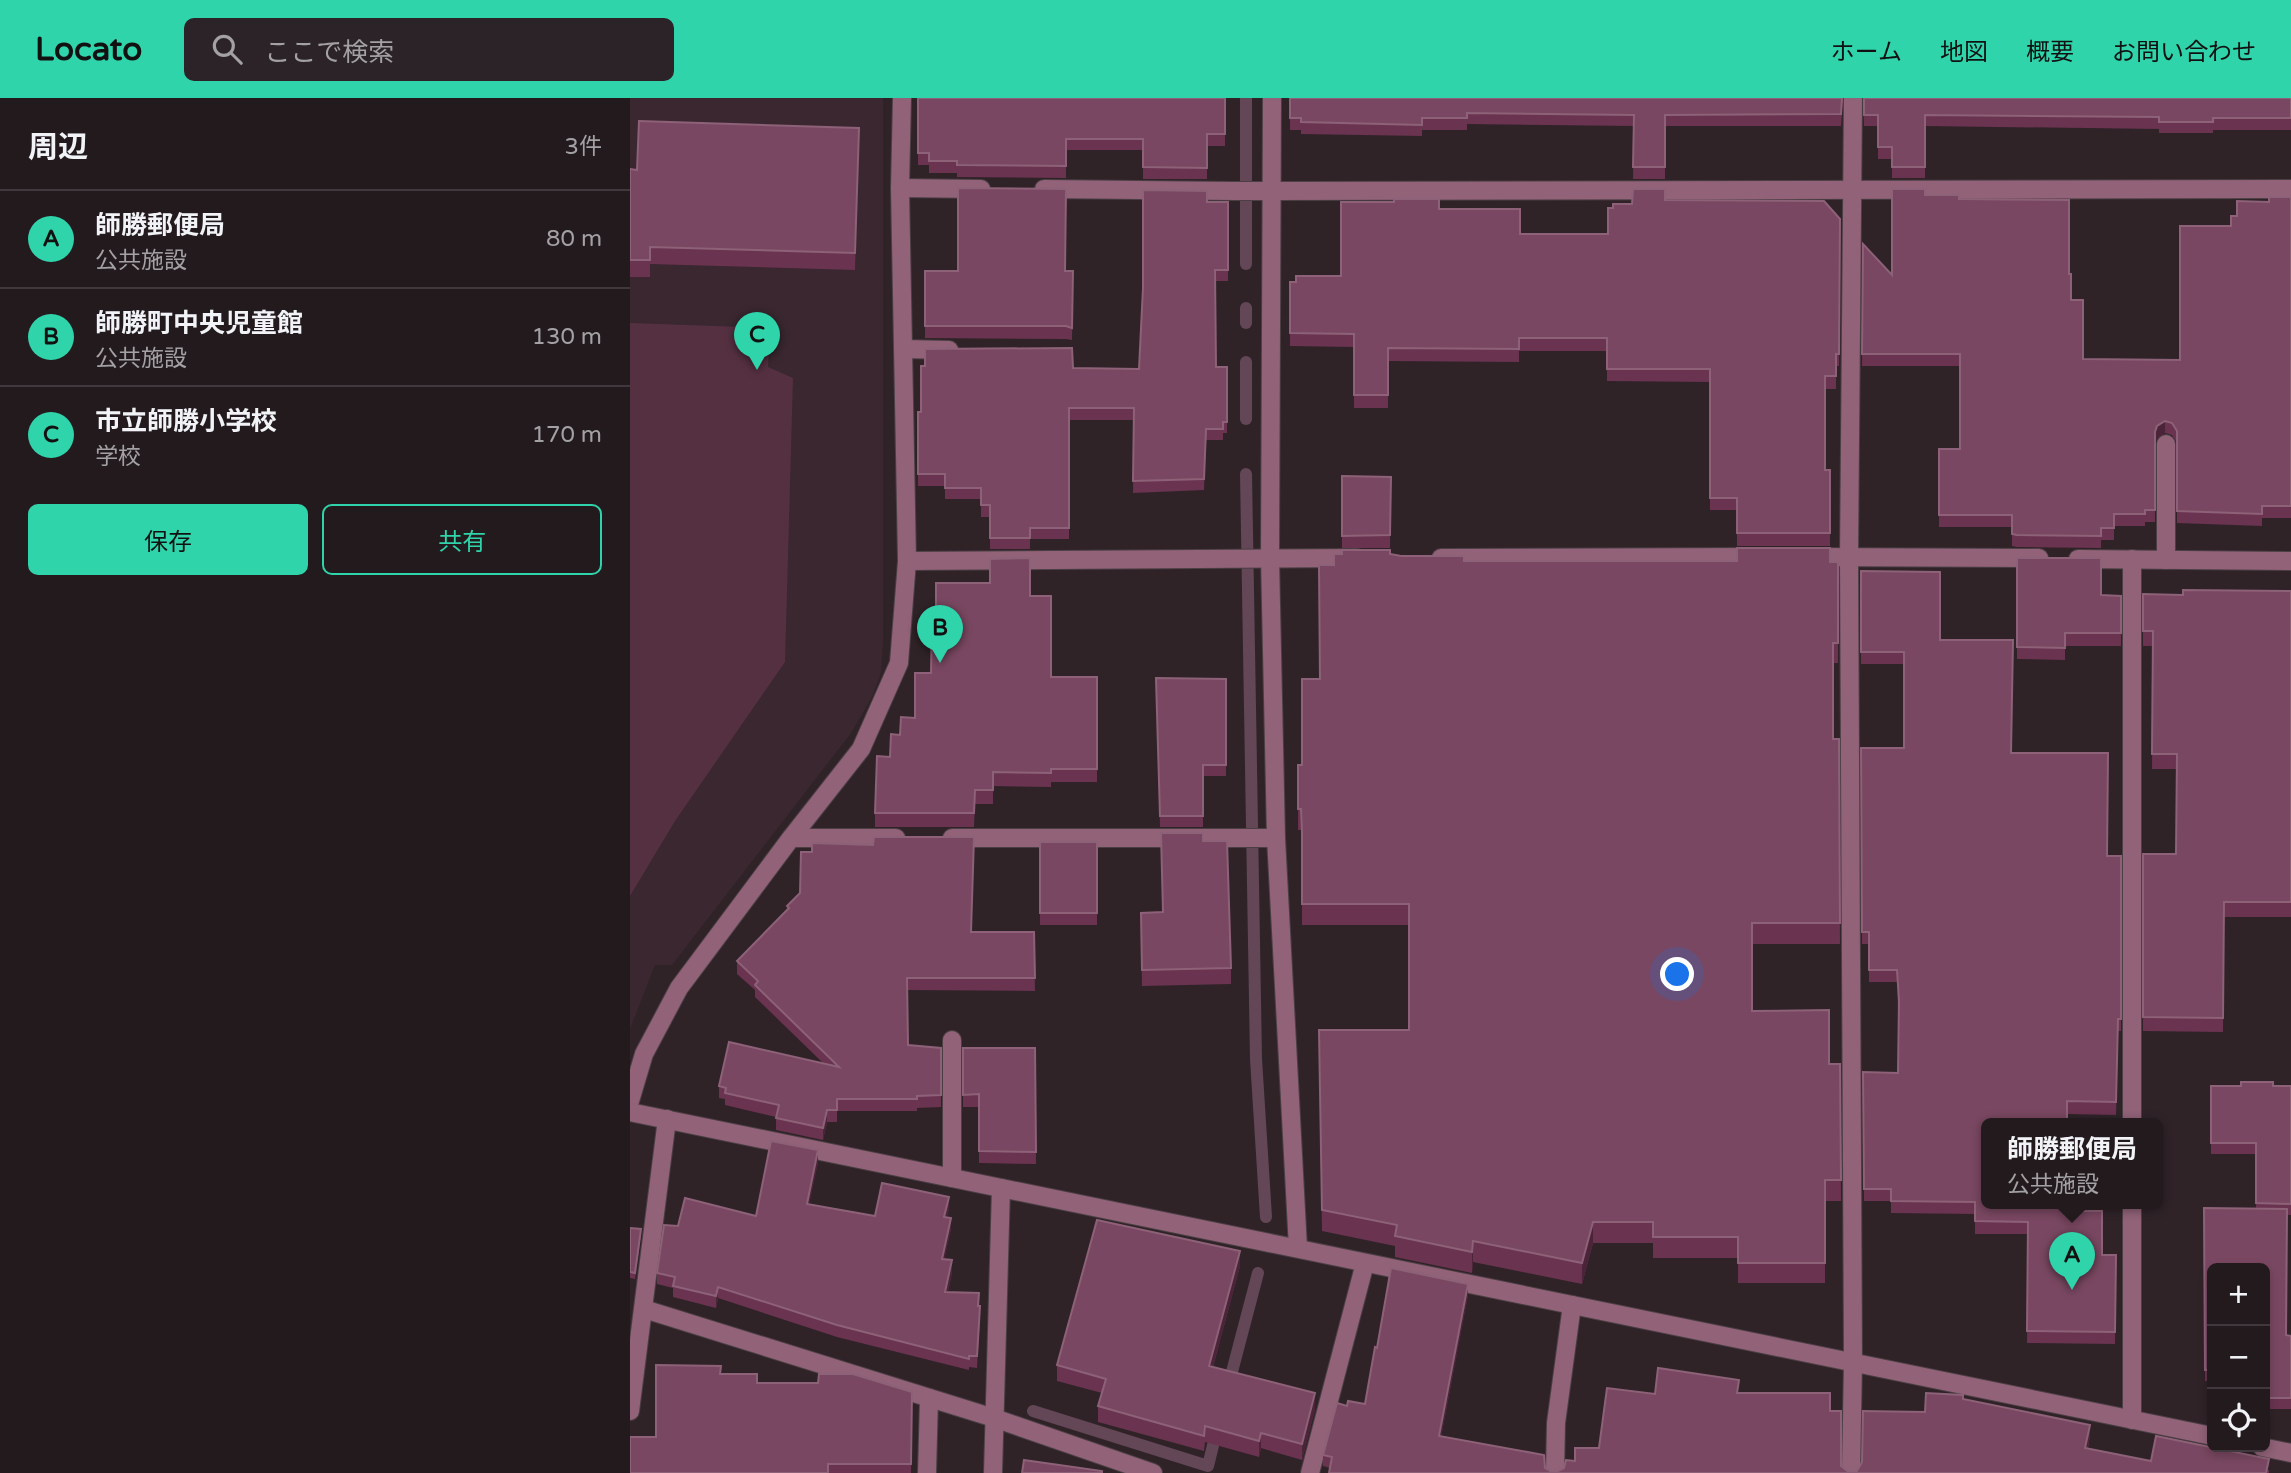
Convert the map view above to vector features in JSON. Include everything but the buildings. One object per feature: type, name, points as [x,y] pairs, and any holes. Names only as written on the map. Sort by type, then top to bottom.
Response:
[{"type":"street","points":[[630,1101],[645,1054],[679,988],[861,749],[899,663],[907,561],[900,188],[902,98]]},
{"type":"street","points":[[1272,98],[1265,191],[1263,558],[1269,838],[1298,1248]]},
{"type":"street","points":[[1851,1473],[1853,1363],[1849,557],[1853,98]]},
{"type":"street","points":[[900,188],[994,189]]},
{"type":"street","points":[[1021,189],[2291,189]]},
{"type":"street","points":[[903,349],[971,350]]},
{"type":"street","points":[[2166,444],[2166,560]]},
{"type":"street","points":[[1420,558],[1849,557],[2291,561]]},
{"type":"street","points":[[907,561],[1368,558]]},
{"type":"street","points":[[2132,559],[2132,1118]]},
{"type":"street","points":[[791,838],[913,838]]},
{"type":"street","points":[[941,838],[1269,838]]},
{"type":"street","points":[[952,1040],[953,1178]]},
{"type":"street","points":[[630,1112],[2207,1435]]},
{"type":"street","points":[[630,1411],[667,1119]]},
{"type":"street","points":[[993,1473],[1001,1188]]},
{"type":"street","points":[[2132,1209],[2132,1420]]},
{"type":"street","points":[[1310,1473],[1365,1263]]},
{"type":"street","points":[[1555,1473],[1556,1423],[1572,1305]]},
{"type":"street","points":[[645,1309],[994,1418],[1153,1473]]},
{"type":"street","points":[[927,1473],[929,1398]]},
{"type":"street","points":[[2270,1449],[2291,1453]]},
{"type":"shaded area","points":[[630,98],[883,98],[883,643],[881,673],[872,697],[851,733],[672,965],[655,965],[630,1029]]},
{"type":"shaded area","points":[[630,323],[770,328],[768,367],[793,378],[785,662],[675,821],[630,896]]},
{"type":"waterway","points":[[1246,98],[1246,264]]},
{"type":"waterway","points":[[1246,308],[1246,323]]},
{"type":"waterway","points":[[1246,362],[1246,419]]},
{"type":"waterway","points":[[1246,474],[1256,1059],[1266,1217]]},
{"type":"waterway","points":[[1228,1387],[1258,1273]]},
{"type":"waterway","points":[[1033,1411],[1208,1466],[1217,1429]]},
{"type":"place","name":"市立師勝小学校","points":[[757,370]]},
{"type":"place","name":"師勝町中央児童館","points":[[940,663]]},
{"type":"place","name":"師勝郵便局","points":[[2072,1290]]}]
